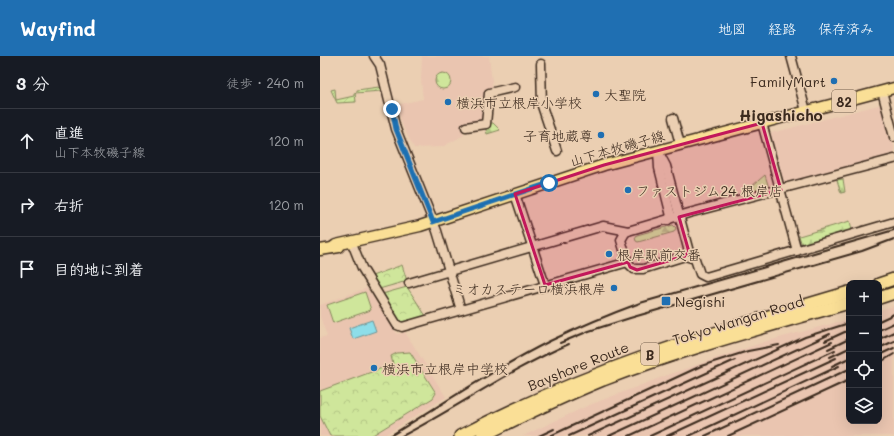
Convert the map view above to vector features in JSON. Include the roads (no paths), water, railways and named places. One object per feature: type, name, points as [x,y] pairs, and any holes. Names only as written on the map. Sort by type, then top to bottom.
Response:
[{"type":"highway","points":[[882,284],[894,281]]},
{"type":"highway","points":[[882,295],[894,292]]},
{"type":"highway","name":"Bayshore Route","points":[[460,436],[507,412],[603,370],[722,329],[846,295]]},
{"type":"highway","name":"Tokyo Wangan Road","points":[[464,436],[550,396],[642,359],[735,328],[846,295]]},
{"type":"highway","name":"Bayshore Route","points":[[488,436],[560,402],[667,360],[846,306]]},
{"type":"highway","name":"Tokyo Wangan Road","points":[[482,436],[528,413],[602,381],[667,357],[846,306]]},
{"type":"main road","name":"山下本牧磯子線","points":[[320,250],[433,222],[604,165],[806,110],[894,88]]},
{"type":"street","points":[[374,56],[380,65],[396,129],[433,222],[461,310]]},
{"type":"street","points":[[791,56],[806,110]]},
{"type":"street","points":[[540,64],[540,94],[542,106],[557,151]]},
{"type":"street","points":[[466,127],[486,124],[489,93],[515,87]]},
{"type":"street","points":[[882,91],[894,137]]},
{"type":"street","points":[[672,118],[680,144]]},
{"type":"street","points":[[762,123],[797,251]]},
{"type":"street","points":[[658,151],[666,166],[688,252],[685,256]]},
{"type":"street","points":[[658,151],[659,168],[671,216],[668,220]]},
{"type":"street","points":[[408,283],[604,226],[628,231],[894,159]]},
{"type":"street","points":[[515,194],[531,247],[545,285]]},
{"type":"street","points":[[628,231],[621,240],[630,267],[638,270],[685,256],[695,259],[700,274],[706,277],[894,222]]},
{"type":"street","points":[[351,243],[362,268],[399,327],[628,262]]},
{"type":"water","points":[[372,320],[376,331],[353,339],[349,328]]},
{"type":"railway","points":[[390,436],[510,363],[550,341],[606,316],[640,303],[894,230]]},
{"type":"railway","points":[[560,343],[589,331],[630,318],[862,251],[894,239]]},
{"type":"railway","points":[[882,320],[894,314]]},
{"type":"railway","points":[[882,329],[894,323]]},
{"type":"railway","points":[[588,436],[805,337],[846,324]]},
{"type":"railway","points":[[825,341],[846,331]]},
{"type":"railway","points":[[882,338],[894,332]]},
{"type":"railway","points":[[609,436],[830,334]]},
{"type":"railway","points":[[828,349],[846,340]]},
{"type":"railway","points":[[882,347],[894,341]]},
{"type":"railway","points":[[629,436],[832,342]]},
{"type":"railway","points":[[402,436],[444,413],[505,376],[569,344]]},
{"type":"railway","points":[[550,436],[701,366],[748,351],[779,345]]},
{"type":"railway","points":[[882,354],[894,348]]},
{"type":"railway","points":[[830,357],[846,349]]},
{"type":"railway","points":[[650,436],[835,350]]},
{"type":"railway","points":[[882,361],[894,354]]},
{"type":"railway","points":[[667,436],[836,358]]},
{"type":"railway","points":[[832,366],[846,359]]},
{"type":"railway","points":[[569,436],[735,360]]},
{"type":"railway","points":[[689,436],[839,366]]},
{"type":"railway","points":[[705,436],[846,370]]},
{"type":"railway","points":[[728,436],[846,381]]},
{"type":"railway","points":[[539,436],[554,429]]},
{"type":"place","name":"FamilyMart","points":[[834,81]]},
{"type":"place","name":"大聖院","points":[[596,94]]},
{"type":"place","name":"横浜市立根岸小学校","points":[[448,102]]},
{"type":"place","name":"子育地蔵尊","points":[[601,135]]},
{"type":"place","name":"ファストジム24 根岸店","points":[[628,190]]},
{"type":"place","name":"根岸駅前交番","points":[[609,254]]},
{"type":"place","name":"ミオカステーロ横浜根岸","points":[[614,288]]},
{"type":"place","name":"Negishi","points":[[666,301]]},
{"type":"place","name":"横浜市立根岸中学校","points":[[374,368]]},
{"type":"district","name":"Higashicho","points":[[781,115]]}]
